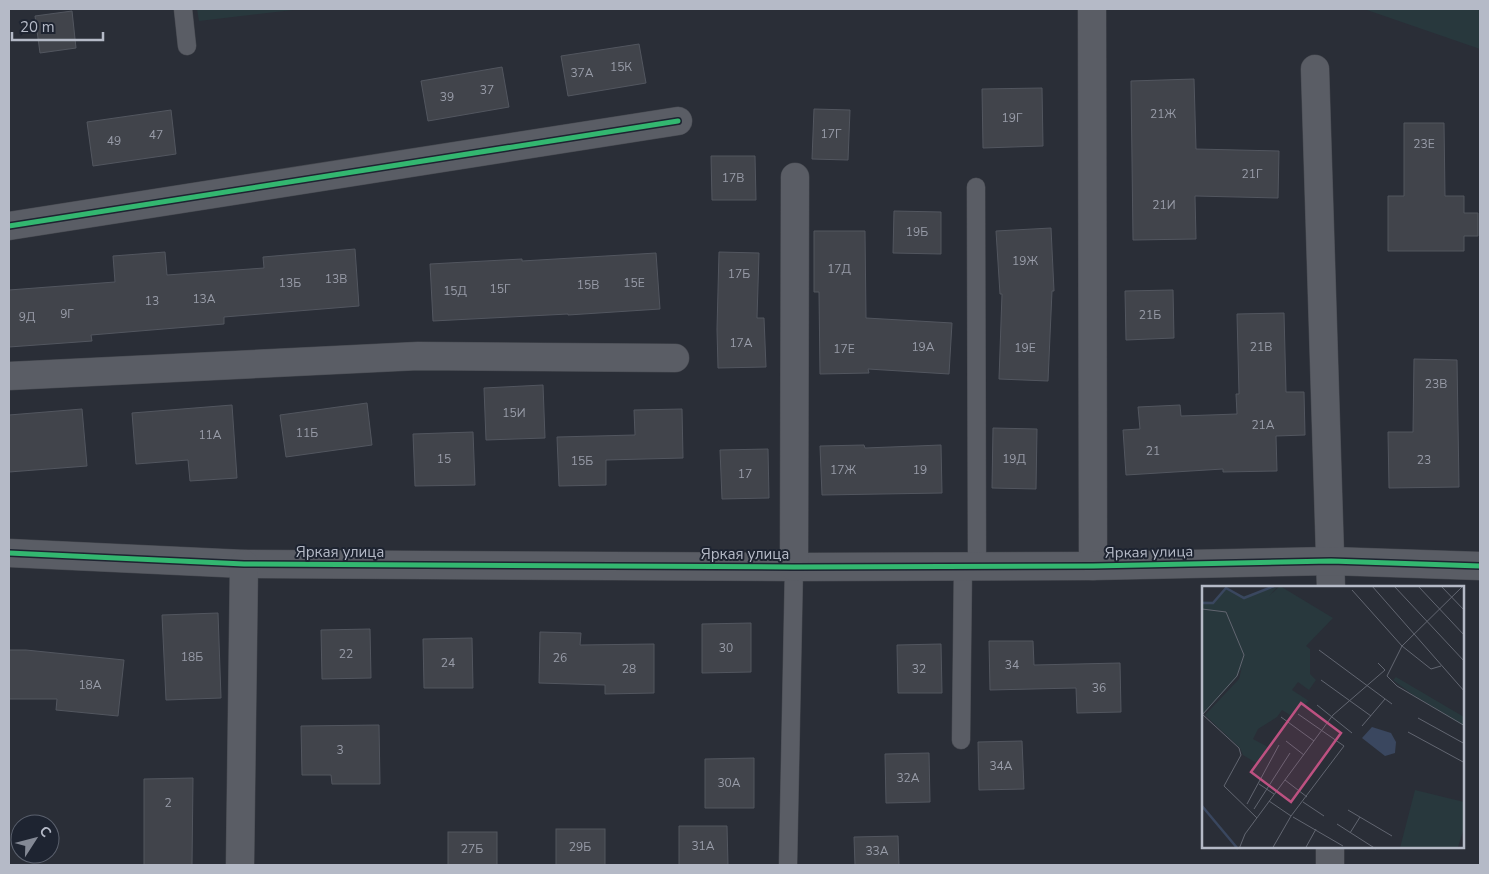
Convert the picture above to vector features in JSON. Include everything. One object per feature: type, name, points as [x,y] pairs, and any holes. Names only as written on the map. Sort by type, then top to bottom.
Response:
[{"type":"street","points":[[1092,9],[1093,566]]},
{"type":"street","points":[[1315,69],[1331,586]]},
{"type":"street","points":[[9,226],[678,121]]},
{"type":"street","points":[[794,567],[795,177]]},
{"type":"street","points":[[9,376],[418,356],[675,358]]},
{"type":"street","name":"Яркая улица","points":[[9,553],[244,564],[794,567],[1093,566],[1331,561],[1480,566]]},
{"type":"street","points":[[240,865],[244,564]]},
{"type":"street","points":[[1330,849],[1330,865]]},
{"type":"lane","points":[[183,9],[187,46]]},
{"type":"lane","points":[[961,740],[970,566],[976,187]]},
{"type":"lane","points":[[788,865],[794,567]]},
{"type":"shaded area","points":[[197,9],[302,9],[199,21]]},
{"type":"shaded area","points":[[1364,9],[1480,9],[1480,49]]},
{"type":"building","points":[[72,11],[76,48],[40,53],[35,16]]},
{"type":"building","points":[[639,44],[646,83],[568,96],[561,56]]},
{"type":"building","points":[[502,67],[509,107],[428,121],[421,81]]},
{"type":"building","points":[[1194,79],[1196,149],[1279,151],[1278,198],[1195,196],[1196,239],[1133,240],[1131,81]]},
{"type":"building","points":[[1042,88],[1043,146],[983,148],[982,89]]},
{"type":"building","points":[[814,109],[850,110],[848,160],[812,159]]},
{"type":"building","points":[[171,110],[176,154],[93,166],[87,122]]},
{"type":"building","points":[[1404,123],[1444,123],[1445,196],[1464,196],[1464,213],[1478,213],[1478,236],[1464,236],[1464,251],[1388,251],[1388,196],[1404,196]]},
{"type":"building","points":[[711,156],[755,156],[756,200],[712,200]]},
{"type":"building","points":[[894,211],[941,212],[941,254],[893,253]]},
{"type":"building","points":[[1051,228],[1054,291],[1052,291],[1048,381],[999,379],[1002,294],[1000,294],[996,231]]},
{"type":"building","points":[[814,231],[865,231],[866,318],[952,323],[949,374],[868,369],[869,373],[820,374],[819,292],[814,292]]},
{"type":"building","points":[[355,249],[359,306],[224,317],[224,324],[91,335],[92,341],[9,347],[9,290],[115,282],[113,256],[165,252],[167,275],[264,268],[263,257]]},
{"type":"building","points":[[719,252],[759,253],[757,318],[764,318],[766,367],[718,368]]},
{"type":"building","points":[[656,253],[660,309],[433,321],[430,264]]},
{"type":"building","points":[[1173,290],[1174,338],[1126,340],[1125,291]]},
{"type":"building","points":[[1284,313],[1286,392],[1304,392],[1305,435],[1276,436],[1277,471],[1223,472],[1223,469],[1126,475],[1123,430],[1140,429],[1138,407],[1180,405],[1181,416],[1237,414],[1236,394],[1239,394],[1237,314]]},
{"type":"building","points":[[1414,359],[1457,360],[1459,487],[1389,488],[1388,432],[1413,432]]},
{"type":"building","points":[[543,385],[545,438],[486,440],[484,388]]},
{"type":"building","points":[[367,403],[372,445],[286,457],[280,415]]},
{"type":"building","points":[[232,405],[237,478],[190,481],[188,460],[136,464],[132,413]]},
{"type":"building","points":[[82,409],[87,466],[9,472],[9,415]]},
{"type":"building","points":[[682,409],[683,458],[606,460],[606,485],[559,486],[557,437],[635,435],[634,410]]},
{"type":"building","points":[[993,428],[1037,429],[1036,489],[992,488]]},
{"type":"building","points":[[473,432],[475,485],[415,486],[413,434]]},
{"type":"building","points":[[864,445],[865,448],[941,445],[942,493],[822,495],[820,446]]},
{"type":"building","points":[[768,449],[769,498],[722,499],[720,450]]},
{"type":"building","points":[[218,613],[221,698],[166,700],[162,615]]},
{"type":"building","points":[[751,623],[751,672],[702,673],[702,624]]},
{"type":"building","points":[[370,629],[371,678],[322,679],[321,630]]},
{"type":"building","points":[[540,632],[581,633],[580,645],[654,644],[654,693],[605,694],[605,685],[539,683]]},
{"type":"building","points":[[472,638],[473,688],[424,688],[423,639]]},
{"type":"building","points":[[989,641],[1033,641],[1034,665],[1120,663],[1121,712],[1077,713],[1076,688],[990,690]]},
{"type":"building","points":[[941,644],[942,693],[898,693],[897,645]]},
{"type":"building","points":[[9,650],[124,660],[118,716],[56,710],[57,699],[9,699]]},
{"type":"building","points":[[379,725],[380,784],[332,784],[331,775],[302,775],[301,726]]},
{"type":"building","points":[[1022,741],[1024,789],[979,790],[978,742]]},
{"type":"building","points":[[929,753],[930,802],[886,803],[885,754]]},
{"type":"building","points":[[754,758],[754,808],[705,808],[705,759]]},
{"type":"building","points":[[193,778],[192,865],[144,865],[144,779]]},
{"type":"building","points":[[679,826],[727,826],[728,865],[679,865]]},
{"type":"building","points":[[556,829],[605,829],[605,865],[556,865]]},
{"type":"building","points":[[448,832],[497,832],[497,865],[448,865]]},
{"type":"building","points":[[898,836],[899,865],[855,865],[854,837]]},
{"type":"cycle path","points":[[9,226],[678,121]]},
{"type":"cycle path","points":[[9,553],[244,564],[794,567],[1093,566],[1331,561],[1480,566]]}]
